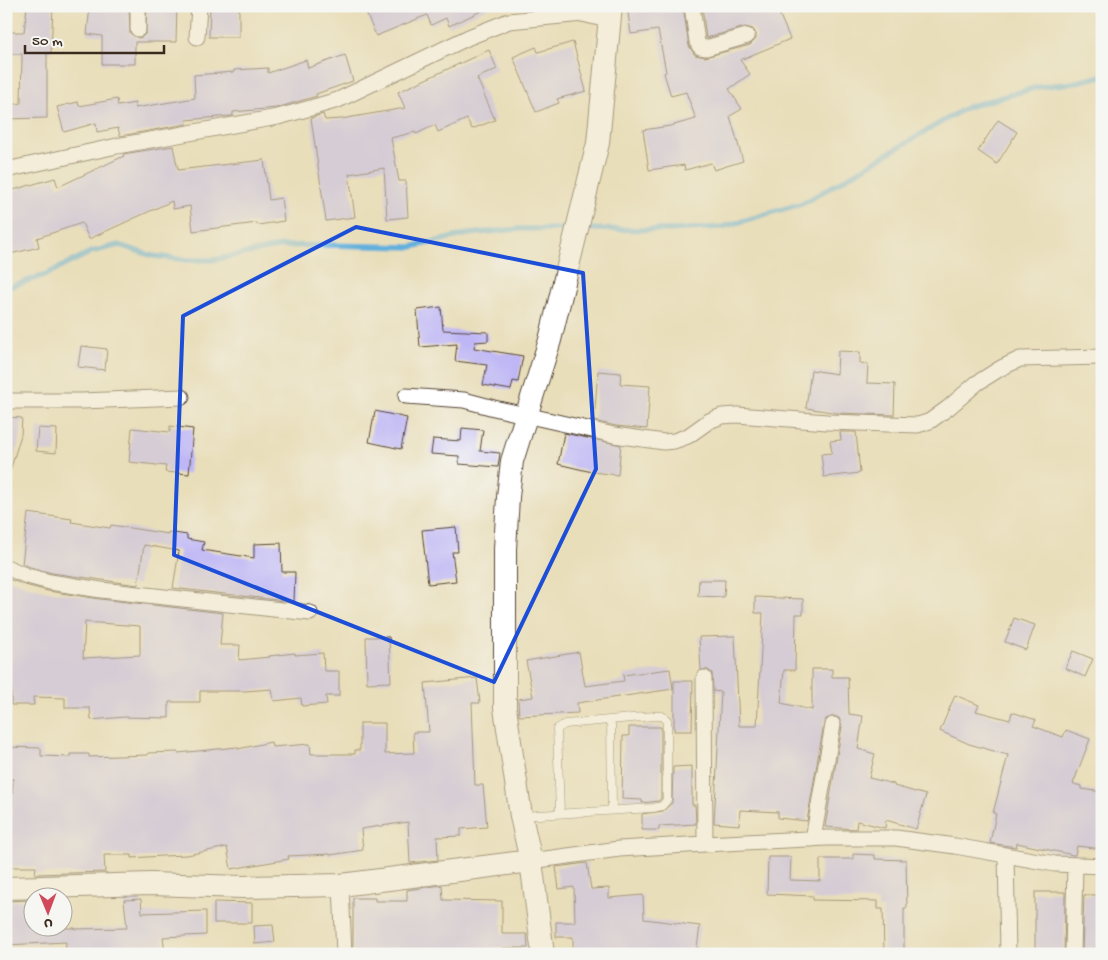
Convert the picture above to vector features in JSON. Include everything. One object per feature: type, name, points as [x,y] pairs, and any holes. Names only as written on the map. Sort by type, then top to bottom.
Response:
[{"type":"street","points":[[138,6],[138,29]]},
{"type":"street","points":[[197,38],[199,6]]},
{"type":"street","points":[[692,6],[697,42],[700,47],[706,48],[747,36]]},
{"type":"street","points":[[6,170],[116,146],[249,122],[338,100],[469,37],[509,21],[584,14],[611,14],[598,143],[550,340],[512,461],[505,549],[505,708],[521,816],[531,861],[543,954]]},
{"type":"street","points":[[406,396],[470,401],[614,435],[664,442],[688,436],[722,416],[737,415],[827,422],[918,426],[925,424],[948,408],[977,383],[1020,359],[1102,357]]},
{"type":"street","points":[[6,401],[82,401],[182,397]]},
{"type":"street","points":[[6,567],[27,576],[50,582],[102,590],[310,613]]},
{"type":"street","points":[[704,678],[705,844]]},
{"type":"street","points":[[813,839],[833,725]]},
{"type":"street","points":[[6,888],[151,884],[242,887],[341,884],[619,849],[813,839],[896,838],[955,846],[1046,863],[1102,866]]},
{"type":"street","points":[[1006,856],[1008,954]]},
{"type":"street","points":[[1072,954],[1075,865]]},
{"type":"street","points":[[341,884],[344,954]]},
{"type":"lane","points":[[521,816],[662,806],[667,800],[667,720],[662,716],[654,716],[565,724],[557,728],[560,813]]},
{"type":"lane","points":[[611,720],[612,810]]},
{"type":"highlighted area","points":[[356,227],[583,273],[596,469],[494,682],[174,555],[183,316]]},
{"type":"building","points":[[27,6],[53,6],[51,53],[47,53],[47,118],[6,119],[6,106],[21,103],[22,54],[6,54],[6,32],[24,32]]},
{"type":"building","points":[[90,6],[129,6],[130,33],[138,38],[146,33],[147,6],[177,6],[176,42],[135,42],[135,64],[102,64],[102,36],[87,34]]},
{"type":"building","points":[[210,6],[239,6],[239,37],[209,37]]},
{"type":"building","points":[[363,6],[492,6],[449,26],[446,18],[431,25],[427,15],[376,36]]},
{"type":"building","points":[[627,6],[683,6],[689,46],[695,55],[705,57],[750,45],[756,39],[756,34],[753,29],[745,27],[706,38],[702,6],[776,6],[790,39],[740,60],[750,74],[729,89],[742,109],[730,116],[743,161],[714,170],[711,163],[685,170],[684,165],[649,170],[643,130],[670,126],[696,119],[686,92],[671,96],[664,73],[666,72],[658,30],[631,34]]},
{"type":"building","points":[[573,42],[586,91],[557,99],[559,103],[536,112],[513,57],[536,47],[538,52]]},
{"type":"building","points":[[489,50],[497,69],[477,78],[495,120],[472,129],[467,119],[438,132],[435,125],[416,134],[415,132],[391,138],[399,181],[406,181],[408,217],[387,219],[384,168],[349,174],[355,217],[326,221],[311,118],[323,114],[325,120],[341,119],[405,108],[398,92]]},
{"type":"building","points":[[345,55],[353,81],[316,94],[317,96],[276,108],[233,112],[233,116],[186,120],[187,124],[120,136],[118,128],[97,132],[96,123],[64,132],[57,107],[78,102],[79,106],[117,99],[118,106],[135,103],[135,108],[195,98],[194,75],[268,68],[268,73],[306,60],[308,68]]},
{"type":"building","points":[[998,120],[1017,132],[997,164],[978,151]]},
{"type":"building","points":[[173,146],[178,170],[264,160],[269,200],[281,198],[284,221],[193,231],[190,206],[173,209],[172,201],[89,239],[82,223],[37,238],[39,247],[6,255],[6,192],[55,178],[58,187],[124,156],[123,154]]},
{"type":"building","points":[[441,307],[443,330],[488,332],[488,341],[475,342],[474,348],[523,356],[518,382],[513,381],[511,390],[483,385],[487,365],[455,361],[457,344],[420,347],[417,310]]},
{"type":"building","points":[[81,346],[107,349],[105,370],[78,367]]},
{"type":"building","points":[[838,351],[860,352],[860,363],[868,364],[867,383],[895,384],[894,415],[838,413],[806,408],[811,370],[837,374]]},
{"type":"building","points":[[598,371],[621,373],[620,384],[650,386],[647,429],[616,426],[594,421]]},
{"type":"building","points":[[375,411],[407,418],[401,449],[369,442]]},
{"type":"building","points":[[6,417],[22,418],[21,435],[10,471],[6,470]]},
{"type":"building","points":[[170,426],[193,429],[189,474],[165,472],[166,466],[129,462],[132,428],[170,432]]},
{"type":"building","points":[[38,428],[57,429],[56,453],[36,451]]},
{"type":"building","points":[[462,428],[483,430],[480,451],[500,453],[498,467],[459,464],[459,456],[431,454],[433,439],[461,441]]},
{"type":"building","points":[[840,432],[856,432],[860,473],[824,477],[821,454],[832,453],[830,441],[841,440]]},
{"type":"building","points":[[564,433],[621,445],[618,475],[592,472],[558,464]]},
{"type":"building","points":[[28,513],[72,519],[71,522],[110,528],[111,525],[187,535],[187,539],[204,542],[202,550],[254,558],[254,544],[281,543],[282,572],[295,572],[294,602],[173,588],[179,551],[144,545],[138,585],[52,573],[30,567],[22,564]]},
{"type":"building","points":[[456,527],[458,552],[452,552],[456,581],[428,584],[422,530]]},
{"type":"building","points":[[6,578],[48,591],[223,613],[220,645],[240,645],[239,660],[295,653],[295,655],[323,653],[324,671],[339,671],[339,696],[326,696],[327,704],[302,706],[301,698],[274,701],[272,689],[200,691],[200,702],[169,702],[169,718],[124,717],[91,720],[90,708],[65,708],[65,698],[33,697],[34,705],[11,705],[11,642],[6,642]],"holes":[[[85,622],[140,626],[140,655],[83,658]]]},
{"type":"building","points":[[699,580],[725,580],[724,597],[698,596]]},
{"type":"building","points":[[755,597],[803,599],[803,614],[796,614],[795,670],[784,670],[781,703],[812,710],[812,669],[832,669],[832,677],[848,677],[849,714],[863,716],[858,749],[875,754],[869,778],[926,795],[916,829],[886,820],[885,828],[857,821],[856,829],[825,827],[842,727],[839,718],[834,716],[826,719],[824,723],[807,821],[778,818],[778,812],[740,810],[739,825],[714,823],[721,692],[713,691],[712,673],[708,670],[701,670],[699,637],[735,636],[739,726],[757,726],[763,613],[755,613]]},
{"type":"building","points":[[1014,618],[1035,625],[1026,650],[1005,642]]},
{"type":"building","points":[[366,637],[389,637],[391,682],[367,683]]},
{"type":"building","points":[[1073,651],[1093,659],[1085,677],[1065,668]]},
{"type":"building","points":[[579,652],[585,686],[624,681],[623,675],[670,669],[673,689],[577,703],[578,713],[519,716],[518,699],[533,697],[526,661]]},
{"type":"building","points":[[477,678],[480,703],[472,703],[475,785],[483,785],[487,827],[461,829],[461,836],[437,837],[438,860],[410,863],[408,822],[361,829],[363,850],[330,855],[288,856],[289,859],[231,869],[227,847],[187,855],[132,858],[132,855],[104,855],[105,872],[35,874],[36,867],[10,867],[9,819],[11,819],[13,779],[6,779],[6,747],[41,748],[41,756],[70,757],[70,754],[89,754],[89,757],[178,753],[237,747],[238,749],[271,742],[272,747],[310,744],[311,754],[355,754],[355,750],[360,750],[360,723],[385,723],[385,754],[414,753],[413,732],[429,732],[425,683]]},
{"type":"building","points":[[674,681],[693,681],[692,731],[674,731]]},
{"type":"building","points":[[955,695],[979,705],[976,711],[1010,720],[1012,712],[1036,720],[1033,726],[1063,737],[1066,730],[1090,739],[1073,784],[1082,786],[1082,789],[1102,792],[1102,849],[1077,846],[1075,855],[1073,855],[1017,843],[1016,847],[990,843],[996,814],[993,813],[1008,755],[969,744],[940,731]]},
{"type":"building","points":[[629,727],[661,727],[661,798],[659,801],[642,803],[642,800],[622,799],[623,736],[629,736]]},
{"type":"building","points":[[692,766],[692,805],[695,805],[696,824],[659,826],[659,830],[642,830],[642,814],[663,811],[672,803],[673,767]]},
{"type":"building","points":[[853,854],[875,855],[875,859],[906,860],[907,908],[904,908],[904,954],[884,954],[883,909],[878,909],[878,901],[813,900],[813,896],[767,894],[768,857],[791,857],[790,880],[820,881],[820,859],[853,859]]},
{"type":"building","points":[[587,863],[591,889],[609,888],[609,898],[643,895],[644,919],[700,926],[696,954],[573,954],[573,937],[556,937],[556,922],[575,922],[574,887],[559,889],[556,867]]},
{"type":"building","points":[[442,885],[443,900],[502,901],[502,934],[527,934],[528,948],[502,948],[502,954],[353,954],[353,898],[375,898],[375,901],[407,901],[407,890]]},
{"type":"building","points":[[1035,892],[1065,892],[1064,954],[1039,954],[1039,949],[1035,949]]},
{"type":"building","points":[[1084,895],[1102,895],[1102,954],[1082,954]]},
{"type":"building","points":[[141,899],[142,913],[206,911],[206,935],[163,937],[165,954],[65,954],[66,942],[6,945],[6,901],[22,900],[22,938],[72,938],[72,928],[127,928],[124,900]]},
{"type":"building","points":[[214,902],[252,903],[252,923],[214,923]]},
{"type":"building","points":[[273,925],[275,942],[255,944],[254,926]]},
{"type":"waterway","points":[[582,229],[670,230],[722,227],[804,203],[967,107],[1038,87],[1072,83],[1102,76]]},
{"type":"waterway","points":[[6,288],[45,275],[91,252],[119,245],[153,256],[187,260],[213,260],[282,246],[411,247],[468,234],[519,229],[573,229]]}]
